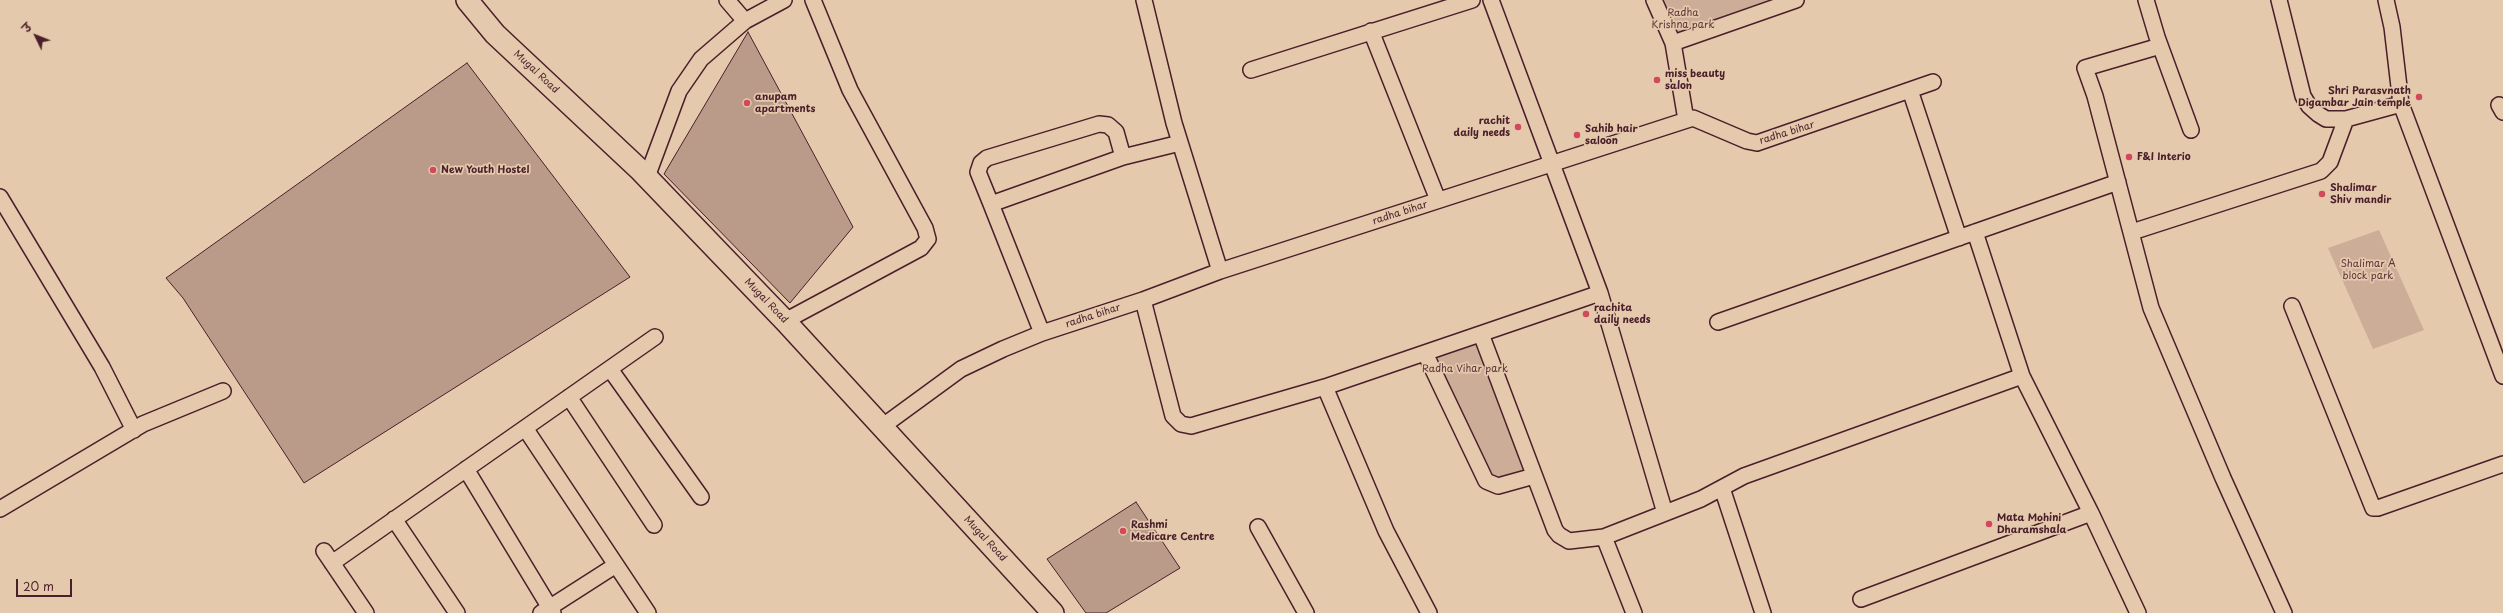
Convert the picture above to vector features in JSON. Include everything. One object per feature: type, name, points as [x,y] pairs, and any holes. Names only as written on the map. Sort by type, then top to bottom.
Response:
[{"type":"street","name":"Mugal Road","points":[[466,0],[495,34],[647,177],[785,321],[1054,613]]},
{"type":"street","points":[[727,0],[745,21]]},
{"type":"street","points":[[647,177],[679,91],[701,59],[745,21],[784,0]]},
{"type":"street","points":[[785,321],[921,248],[928,239],[925,228],[850,90],[813,0]]},
{"type":"street","points":[[1144,0],[1180,143],[1220,271]]},
{"type":"street","points":[[1251,70],[1472,0]]},
{"type":"street","points":[[1491,0],[1550,164],[1600,294],[1665,513]]},
{"type":"street","points":[[1654,0],[1673,43],[1686,120]]},
{"type":"street","points":[[1673,43],[1796,0]]},
{"type":"street","points":[[2146,0],[2160,46],[2191,130]]},
{"type":"street","points":[[2279,0],[2303,96],[2309,106],[2326,119],[2346,119],[2401,104]]},
{"type":"street","points":[[2386,0],[2392,27],[2401,104],[2503,376]]},
{"type":"street","points":[[1371,31],[1438,200]]},
{"type":"street","points":[[2160,46],[2086,68],[2132,232],[2151,308],[2223,478],[2284,613]]},
{"type":"street","name":"radha bihar","points":[[883,426],[961,369],[1042,333],[1143,300],[1220,271],[1693,118],[1702,120],[1747,141],[1757,143],[1934,82]]},
{"type":"street","points":[[1910,90],[1959,238]]},
{"type":"street","points":[[2132,232],[2321,171],[2330,162],[2346,119]]},
{"type":"street","points":[[1042,333],[978,172],[981,163],[987,158],[1099,124],[1108,125],[1116,132],[1123,157]]},
{"type":"street","points":[[990,204],[1123,157],[1180,143]]},
{"type":"street","points":[[1718,322],[2118,182]]},
{"type":"street","points":[[0,197],[102,367],[134,430]]},
{"type":"street","points":[[1975,232],[2022,376],[2091,513],[2138,613]]},
{"type":"street","points":[[1143,300],[1173,416],[1180,424],[1191,426],[1325,387],[1600,294]]},
{"type":"street","points":[[2292,306],[2337,414],[2373,508],[2378,508],[2503,464]]},
{"type":"street","points":[[1482,334],[1534,476],[1559,535],[1569,541],[1604,537],[1665,513],[1722,488],[1744,476],[2022,376]]},
{"type":"street","points":[[366,613],[328,557],[394,519],[655,337]]},
{"type":"street","points":[[1425,353],[1486,481],[1498,486],[1534,476]]},
{"type":"street","points":[[610,369],[702,496]]},
{"type":"street","points":[[1325,387],[1383,525],[1430,613]]},
{"type":"street","points":[[0,509],[134,430],[223,391]]},
{"type":"street","points":[[569,397],[654,525]]},
{"type":"street","points":[[525,428],[648,613]]},
{"type":"street","points":[[466,469],[548,611],[616,565]]},
{"type":"street","points":[[1722,488],[1763,613]]},
{"type":"street","points":[[1861,599],[2091,513]]},
{"type":"street","points":[[394,519],[457,613]]},
{"type":"street","points":[[1258,526],[1306,613]]},
{"type":"street","points":[[1604,537],[1634,613]]},
{"type":"green space","name":"Radha Krishna park","points":[[1654,0],[1796,0],[1673,43]]},
{"type":"green space","name":"Shalimar A block park","points":[[2379,230],[2424,330],[2373,349],[2328,248]]},
{"type":"green space","name":"Radha Vihar park","points":[[1481,334],[1534,476],[1493,486],[1425,353]]},
{"type":"building","name":"anupam apartments","points":[[748,32],[853,227],[790,303],[664,174]]},
{"type":"building","name":"New Youth Hostel","points":[[467,63],[630,277],[304,483],[183,298],[166,278]]},
{"type":"building","name":"Rashmi Medicare Centre","points":[[1136,502],[1180,568],[1106,613],[1086,613],[1047,559]]},
{"type":"place","name":"miss beauty salon","points":[[1657,80]]},
{"type":"place","name":"Shri Parasvnath Digambar Jain temple","points":[[2419,97]]},
{"type":"place","name":"anupam apartments","points":[[747,103]]},
{"type":"place","name":"rachit daily needs","points":[[1518,127]]},
{"type":"place","name":"Sahib hair saloon","points":[[1577,135]]},
{"type":"place","name":"F&I Interio","points":[[2129,157]]},
{"type":"place","name":"New Youth Hostel","points":[[433,170]]},
{"type":"place","name":"Shalimar Shiv mandir","points":[[2322,194]]},
{"type":"place","name":"rachita daily needs","points":[[1586,314]]},
{"type":"place","name":"Mata Mohini Dharamshala","points":[[1989,524]]},
{"type":"place","name":"Rashmi Medicare Centre","points":[[1123,531]]}]
